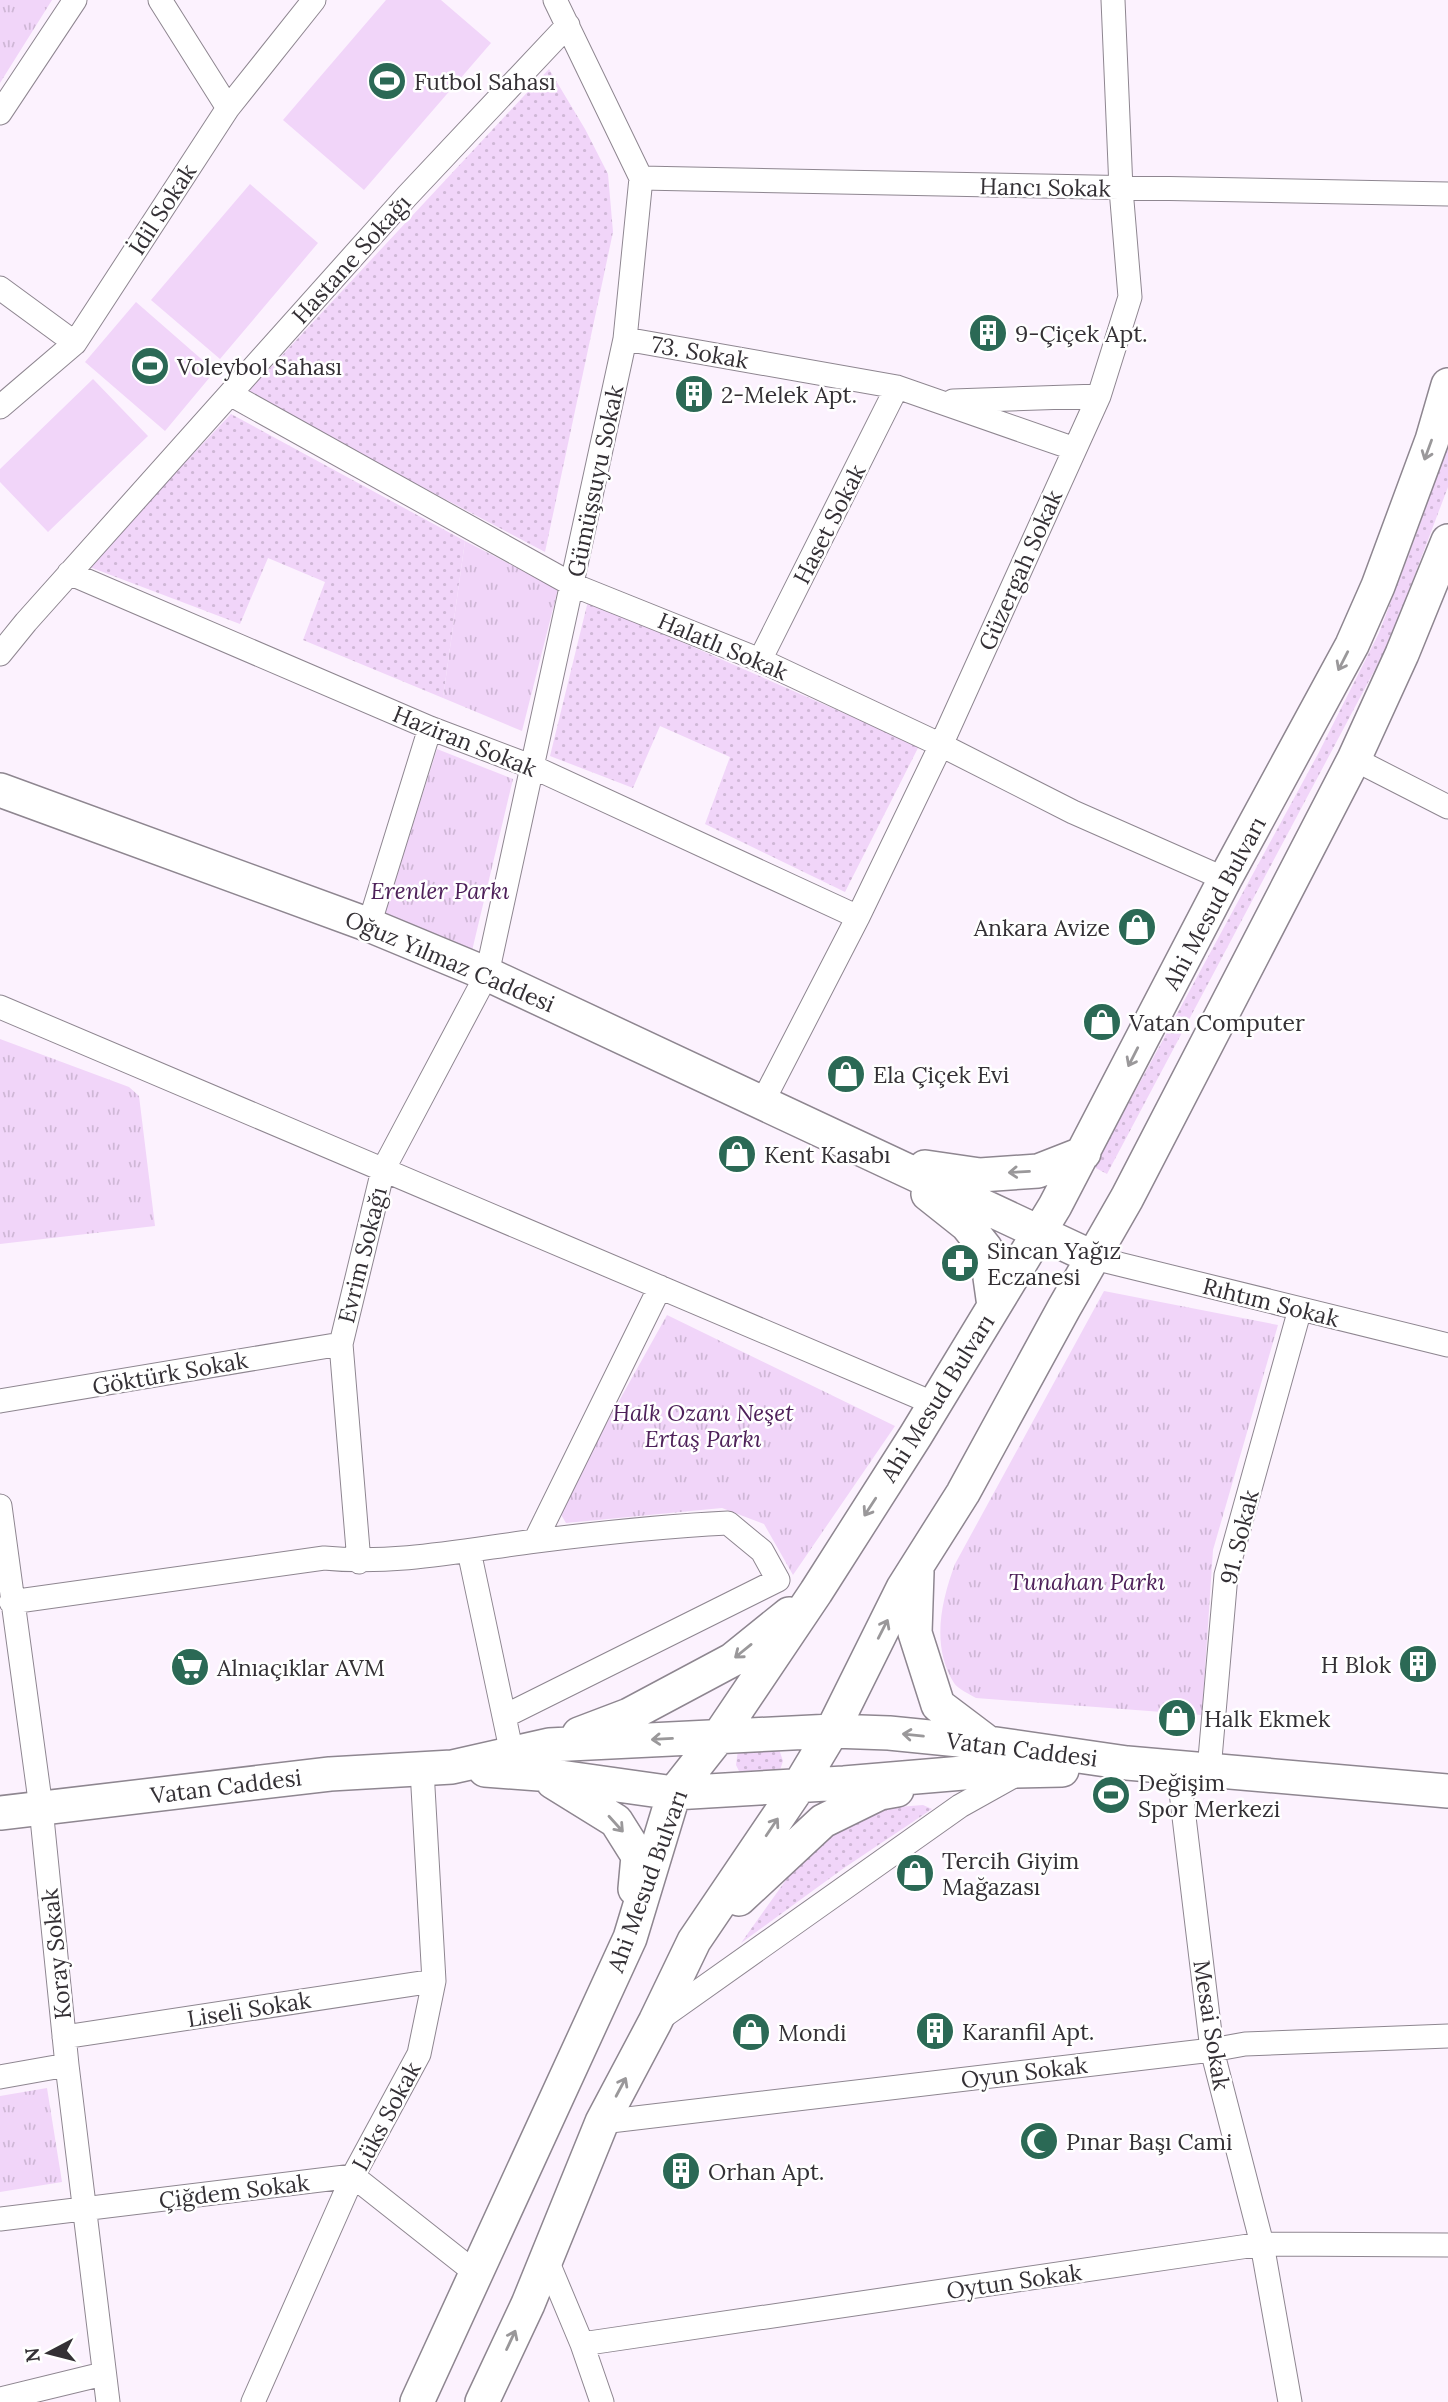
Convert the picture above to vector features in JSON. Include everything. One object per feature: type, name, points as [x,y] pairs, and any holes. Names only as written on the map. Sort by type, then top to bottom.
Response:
[{"type":"main road","name":"Ahi Mesud Bulvarı","points":[[417,2402],[630,1938],[674,1793],[719,1736],[816,1592],[935,1404],[1084,1153],[1225,879],[1323,700],[1378,586],[1432,440],[1448,385]]},
{"type":"main road","points":[[482,2402],[547,2258],[602,2123],[694,1941],[799,1786],[832,1731],[903,1588],[963,1493],[1063,1308],[1094,1258],[1354,759],[1402,654],[1448,541]]},
{"type":"main road","name":"Oğuz Yılmaz Caddesi","points":[[0,790],[369,925],[487,974],[888,1161]]},
{"type":"main road","points":[[888,1161],[980,1175],[1038,1171],[1084,1153]]},
{"type":"main road","points":[[888,1161],[1094,1258]]},
{"type":"main road","points":[[888,1161],[967,1225],[986,1249],[994,1306]]},
{"type":"main road","points":[[694,1941],[823,1821],[880,1793],[982,1758],[938,1705],[915,1633],[917,1566]]},
{"type":"main road","points":[[630,1938],[638,1856],[615,1821],[575,1794],[544,1760],[732,1660],[816,1592]]},
{"type":"main road","name":"Vatan Caddesi","points":[[0,1813],[330,1774],[544,1760],[719,1736],[832,1731],[890,1733],[1023,1771],[1096,1769],[1127,1762]]},
{"type":"main road","name":"Vatan Caddesi","points":[[437,1768],[512,1754],[674,1793],[799,1786],[982,1758],[1127,1762]]},
{"type":"main road","points":[[1127,1762],[1448,1791]]},
{"type":"street","points":[[0,113],[75,0]]},
{"type":"street","points":[[160,0],[228,108]]},
{"type":"street","name":"İdil Sokak","points":[[0,407],[75,343],[228,108],[314,0]]},
{"type":"street","points":[[555,0],[641,178]]},
{"type":"street","name":"Güzergah Sokak","points":[[762,1102],[858,917],[941,745],[1098,396],[1130,297],[1121,189],[1113,0]]},
{"type":"street","name":"Hastane Sokağı","points":[[0,654],[69,573],[407,196],[568,25]]},
{"type":"street","name":"Hancı Sokak","points":[[641,178],[1448,194]]},
{"type":"street","name":"Gümüşsuyu Sokak","points":[[487,974],[625,339],[641,178]]},
{"type":"street","points":[[0,288],[75,343]]},
{"type":"street","name":"73. Sokak","points":[[625,339],[897,387],[1075,449]]},
{"type":"street","name":"Haset Sokak","points":[[760,660],[897,387]]},
{"type":"street","name":"Halatlı Sokak","points":[[230,394],[573,585],[760,660],[1073,811],[1225,879]]},
{"type":"street","name":"73. Sokak","points":[[939,401],[1098,396]]},
{"type":"street","name":"Haziran Sokak","points":[[69,573],[430,728],[533,767],[858,917]]},
{"type":"street","points":[[369,925],[430,728]]},
{"type":"street","points":[[1354,759],[1448,807]]},
{"type":"street","name":"Evrim Sokağı","points":[[359,1562],[341,1344],[383,1170],[487,974]]},
{"type":"street","points":[[0,1007],[935,1404]]},
{"type":"street","name":"Rıhtım Sokak","points":[[1094,1258],[1448,1345]]},
{"type":"street","points":[[534,1541],[660,1287]]},
{"type":"street","name":"91. Sokak","points":[[1193,1769],[1226,1574],[1300,1309]]},
{"type":"street","name":"Göktürk Sokak","points":[[0,1401],[341,1344]]},
{"type":"street","name":"Koray Sokak","points":[[0,1507],[41,1808],[67,2065],[108,2402]]},
{"type":"street","points":[[11,1602],[324,1558],[359,1562],[663,1526],[728,1523],[762,1551],[778,1580],[505,1717]]},
{"type":"street","points":[[469,1551],[512,1754]]},
{"type":"street","name":"Lüks Sokak","points":[[254,2402],[353,2176],[419,2054],[434,1981],[437,1768]]},
{"type":"street","name":"Mesai Sokak","points":[[1193,1769],[1212,2050],[1262,2244],[1290,2402]]},
{"type":"street","points":[[655,2022],[960,1806],[1023,1771]]},
{"type":"street","name":"Liseli Sokak","points":[[64,2037],[434,1981]]},
{"type":"street","name":"Oyun Sokak","points":[[602,2123],[1244,2044],[1448,2036]]},
{"type":"street","points":[[0,2077],[67,2065]]},
{"type":"street","points":[[353,2176],[477,2274]]},
{"type":"street","name":"Çiğdem Sokak","points":[[0,2219],[353,2176]]},
{"type":"street","name":"Oytun Sokak","points":[[582,2344],[1262,2244],[1448,2245]]},
{"type":"street","points":[[547,2258],[602,2402]]},
{"type":"street","points":[[0,2399],[103,2374]]},
{"type":"green space","points":[[0,0],[52,0],[0,83]]},
{"type":"green space","name":"Futbol Sahası","points":[[386,0],[441,0],[491,43],[364,190],[283,120]]},
{"type":"green space","points":[[549,69],[608,174],[613,232],[545,552],[246,394]]},
{"type":"green space","points":[[250,184],[318,243],[220,359],[151,300]]},
{"type":"green space","name":"Voleybol Sahası","points":[[136,302],[215,371],[165,431],[85,362]]},
{"type":"green space","points":[[93,379],[148,436],[48,532],[0,482],[0,469]]},
{"type":"green space","points":[[231,414],[465,541],[443,698],[303,640],[325,582],[268,558],[240,624],[87,566]]},
{"type":"green space","points":[[1448,442],[1448,487],[1389,643],[1107,1174],[1094,1167],[1318,754],[1379,633]]},
{"type":"green space","points":[[465,541],[558,589],[522,731],[443,698]]},
{"type":"green space","points":[[588,601],[919,746],[845,892],[705,824],[730,757],[660,726],[633,788],[550,756]]},
{"type":"green space","name":"Erenler Parkı","points":[[437,749],[513,779],[471,955],[384,915]]},
{"type":"green space","points":[[0,1039],[129,1087],[139,1096],[155,1226],[0,1244]]},
{"type":"green space","name":"Tunahan Parkı","points":[[1104,1291],[1278,1325],[1213,1550],[1202,1715],[976,1698],[954,1683],[942,1654],[942,1609],[955,1564]]},
{"type":"green space","name":"Halk Ozanı Neşet Ertaş Parkı","points":[[667,1315],[895,1426],[793,1575],[764,1524],[722,1508],[566,1523],[560,1513],[585,1462]]},
{"type":"green space","points":[[778,1746],[783,1761],[778,1776],[743,1779],[736,1765],[738,1750]]},
{"type":"green space","points":[[923,1805],[932,1809],[844,1868],[741,1943],[806,1852],[868,1814]]},
{"type":"green space","points":[[47,2088],[62,2182],[0,2192],[0,2096]]},
{"type":"place","name":"Futbol Sahası","points":[[387,81]]},
{"type":"place","name":"9-Çiçek Apt.","points":[[988,333]]},
{"type":"place","name":"Voleybol Sahası","points":[[150,366]]},
{"type":"place","name":"2-Melek Apt.","points":[[694,394]]},
{"type":"place","name":"Ankara Avize","points":[[1137,927]]},
{"type":"place","name":"Vatan Computer","points":[[1102,1022]]},
{"type":"place","name":"Ela Çiçek Evi","points":[[846,1074]]},
{"type":"place","name":"Kent Kasabı","points":[[737,1154]]},
{"type":"place","name":"Sincan Yağız Eczanesi","points":[[960,1263]]},
{"type":"place","name":"H Blok","points":[[1418,1664]]},
{"type":"place","name":"Alnıaçıklar AVM","points":[[190,1667]]},
{"type":"place","name":"Halk Ekmek","points":[[1177,1718]]},
{"type":"place","name":"Değişim Spor Merkezi","points":[[1111,1795]]},
{"type":"place","name":"Tercih Giyim Mağazası","points":[[915,1873]]},
{"type":"place","name":"Karanfil Apt.","points":[[935,2031]]},
{"type":"place","name":"Mondi","points":[[751,2032]]},
{"type":"place","name":"Pınar Başı Cami","points":[[1039,2141]]},
{"type":"place","name":"Orhan Apt.","points":[[681,2171]]}]
